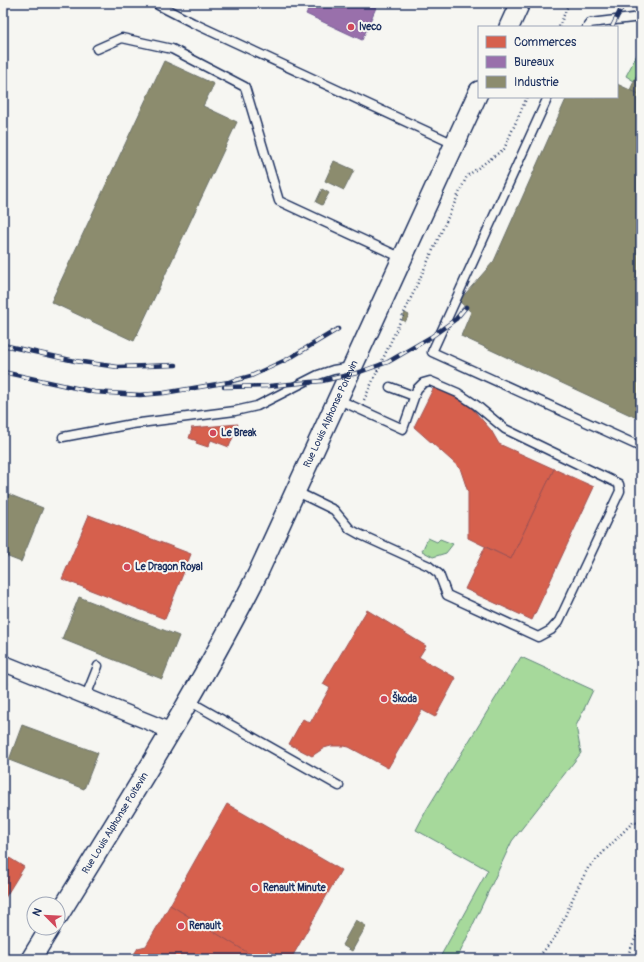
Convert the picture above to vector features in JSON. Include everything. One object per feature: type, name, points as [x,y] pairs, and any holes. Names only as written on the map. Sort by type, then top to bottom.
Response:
[{"type":"street","points":[[508,26],[520,3]]},
{"type":"street","name":"Rue Louis Alphonse Poitevin","points":[[66,903],[189,701],[233,622],[257,574],[478,93]]},
{"type":"street","points":[[3,663],[171,731]]},
{"type":"street","points":[[31,959],[45,936]]},
{"type":"lane","points":[[157,3],[158,5],[192,23],[454,144]]},
{"type":"lane","points":[[588,26],[590,23],[641,17]]},
{"type":"lane","points":[[97,49],[122,38],[172,49],[245,87],[279,201],[402,258]]},
{"type":"lane","points":[[548,98],[432,352],[641,447]]},
{"type":"lane","points":[[63,437],[132,424],[235,411],[257,406],[318,376],[333,370],[352,366]]},
{"type":"lane","points":[[295,491],[334,510],[350,529],[429,566],[439,574],[447,595],[538,637],[551,630],[559,621],[620,491],[620,484],[505,429],[476,405],[458,393],[438,383],[430,381],[423,383],[417,389],[403,429],[337,399]]},
{"type":"lane","points":[[390,387],[414,396]]},
{"type":"lane","points":[[86,696],[98,666]]},
{"type":"lane","points":[[189,701],[339,786]]},
{"type":"path","points":[[559,26],[570,3]]},
{"type":"path","points":[[359,410],[467,176],[504,149],[528,98]]},
{"type":"path","points":[[537,959],[556,936],[588,868],[633,822],[641,824]]},
{"type":"path","points":[[626,959],[641,926]]},
{"type":"green space","points":[[641,47],[641,66],[634,81],[626,76]]},
{"type":"green space","points":[[428,538],[437,542],[440,539],[453,544],[446,553],[433,557],[422,551]]},
{"type":"green space","points":[[521,657],[593,690],[576,726],[581,753],[512,841],[457,959],[439,959],[488,870],[416,830],[427,809]]},
{"type":"building: Commerces","points":[[434,387],[468,404],[491,430],[499,444],[554,469],[511,559],[468,538],[468,492],[460,468],[414,427]]},
{"type":"building: Commerces","name":"Le Break","points":[[238,424],[229,447],[211,440],[208,447],[196,443],[197,441],[189,438],[191,428]]},
{"type":"building: Commerces","points":[[554,469],[594,487],[532,620],[465,589],[485,547],[511,559]]},
{"type":"building: Commerces","name":"Le Dragon Royal","points":[[89,515],[191,554],[165,619],[62,579]]},
{"type":"building: Commerces","name":"Škoda","points":[[367,610],[426,646],[419,657],[456,678],[435,717],[422,710],[388,768],[349,747],[331,746],[324,748],[312,756],[289,744],[303,719],[310,723],[330,688],[323,684]]},
{"type":"building: Commerces","name":"Renault Minute","points":[[227,804],[341,870],[291,959],[284,959],[268,950],[264,959],[258,959],[170,905]]},
{"type":"building: Commerces","points":[[3,854],[24,867],[3,901]]},
{"type":"building: Commerces","name":"Renault","points":[[170,905],[258,959],[131,959],[138,948],[146,946]]},
{"type":"building: Bureaux","name":"Iveco","points":[[311,3],[378,3],[362,40],[306,14]]},
{"type":"building: Industrie","points":[[164,61],[214,84],[203,106],[237,122],[134,341],[51,302]]},
{"type":"building: Industrie","points":[[641,66],[641,95],[630,90]]},
{"type":"building: Industrie","points":[[618,84],[641,95],[641,420],[461,336],[471,312],[459,301],[494,261],[567,98],[618,98]]},
{"type":"building: Industrie","points":[[334,161],[354,170],[344,190],[325,181]]},
{"type":"building: Industrie","points":[[322,189],[329,193],[322,205],[316,202]]},
{"type":"building: Industrie","points":[[405,313],[409,315],[405,322],[402,320]]},
{"type":"building: Industrie","points":[[3,492],[43,508],[21,562],[3,555]]},
{"type":"building: Industrie","points":[[79,597],[179,636],[162,679],[62,639]]},
{"type":"building: Industrie","points":[[3,681],[8,683],[3,697]]},
{"type":"building: Industrie","points":[[22,725],[98,753],[84,789],[9,760]]},
{"type":"building: Industrie","points":[[356,920],[366,926],[352,951],[342,945]]},
{"type":"railway","points":[[612,26],[624,3]]},
{"type":"railway","points":[[224,387],[269,386],[322,381],[357,373],[388,362],[431,337],[456,319],[466,307]]},
{"type":"railway","points":[[3,372],[94,392],[140,395],[164,393],[229,382],[251,376],[288,359],[338,329]]},
{"type":"railway","points":[[3,345],[75,361],[118,367],[176,365]]},
{"type":"place","name":"Iveco","points":[[351,27]]},
{"type":"place","name":"Le Break","points":[[213,433]]},
{"type":"place","name":"Le Dragon Royal","points":[[127,567]]},
{"type":"place","name":"Škoda","points":[[384,699]]},
{"type":"place","name":"Renault Minute","points":[[255,888]]},
{"type":"place","name":"Renault","points":[[181,926]]}]
